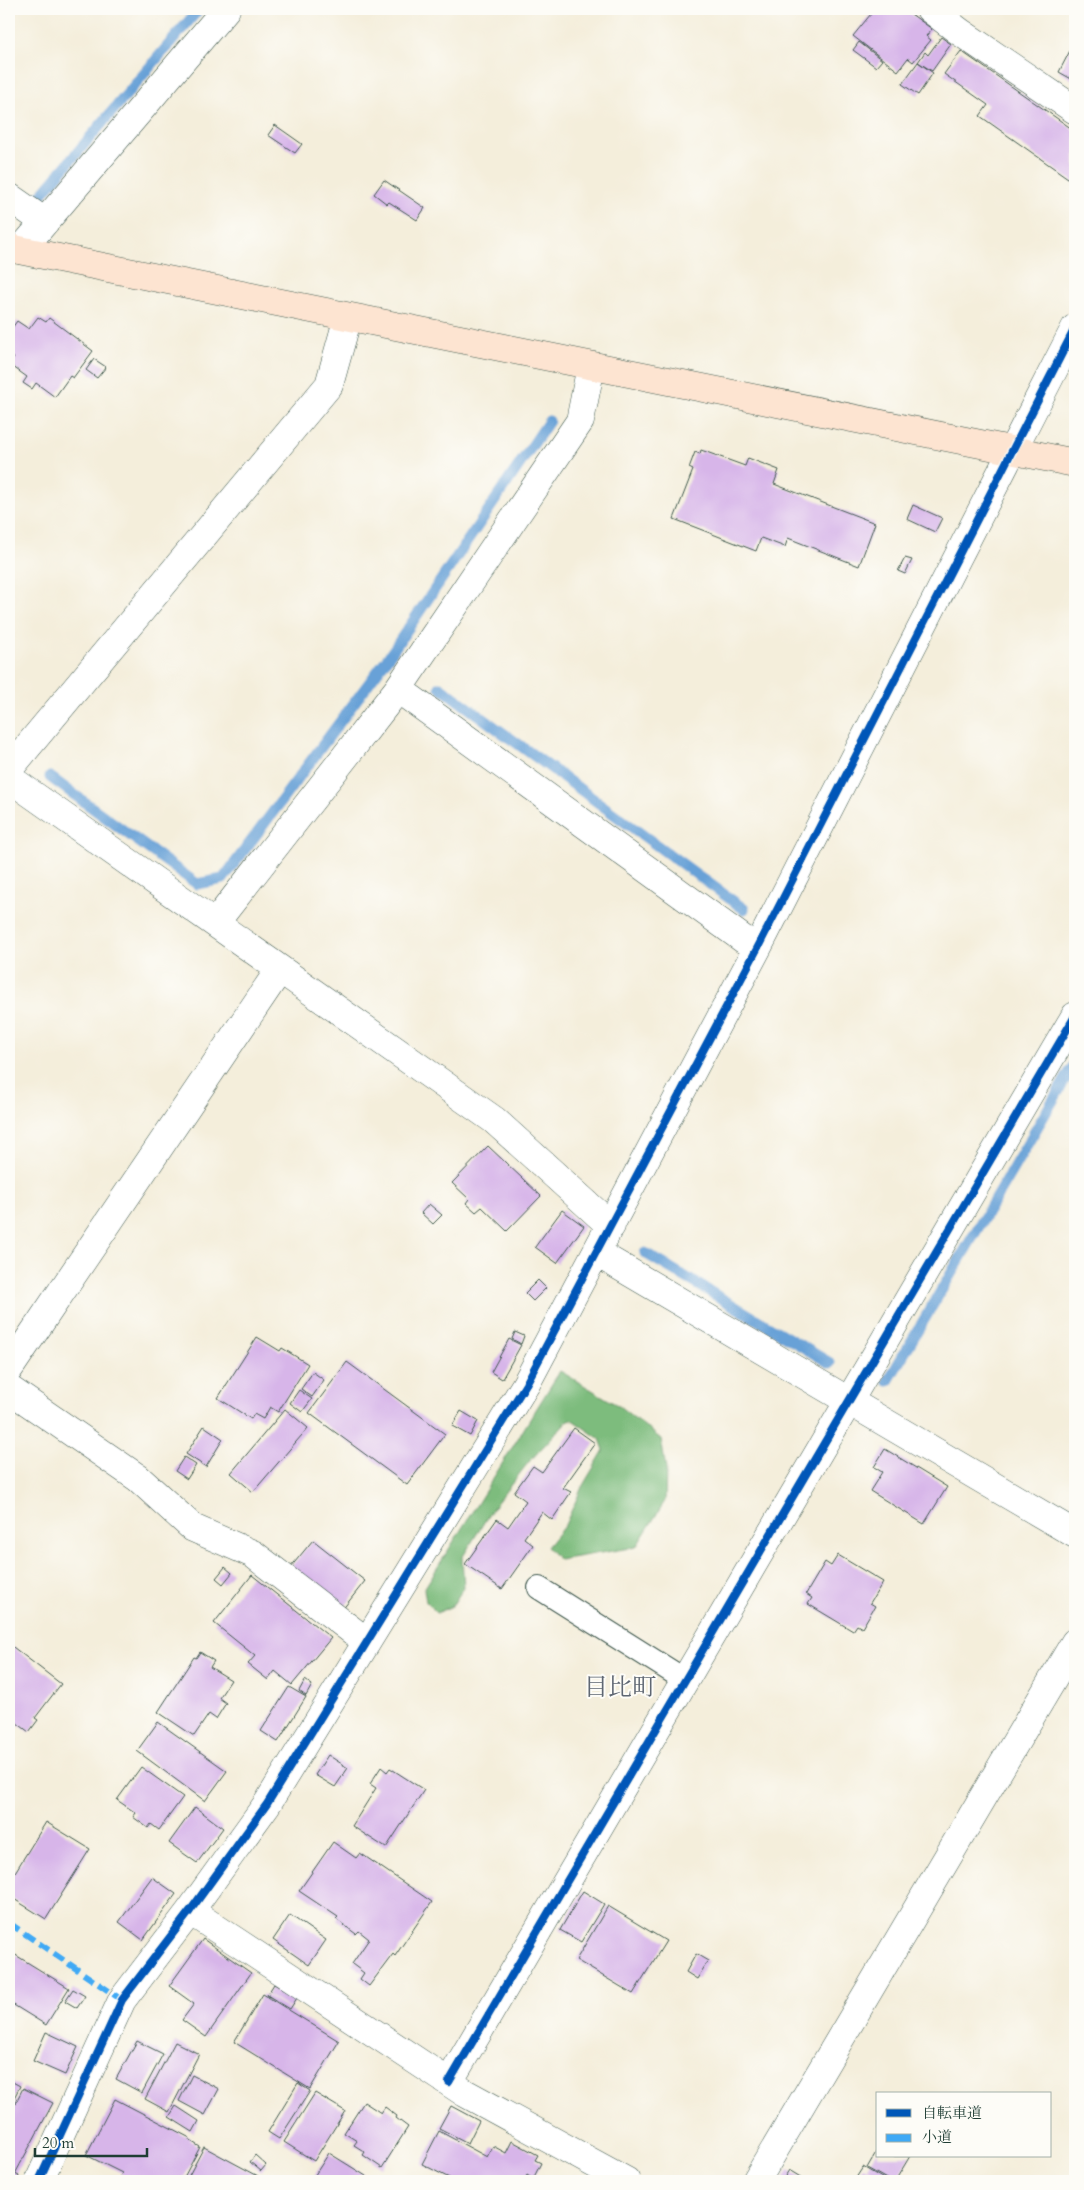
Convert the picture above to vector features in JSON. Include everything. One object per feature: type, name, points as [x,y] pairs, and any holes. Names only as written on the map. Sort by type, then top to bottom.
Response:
[{"type":"street","points":[[15,249],[45,222],[226,9]]},
{"type":"street","points":[[930,9],[960,32],[1075,110]]},
{"type":"street","points":[[9,196],[45,222]]},
{"type":"street","points":[[15,249],[1075,464]]},
{"type":"street","points":[[9,769],[329,385],[348,317]]},
{"type":"street","points":[[39,2181],[122,2000],[190,1911],[267,1804],[526,1384],[757,949],[1075,328]]},
{"type":"street","points":[[215,923],[398,689],[580,421],[591,366]]},
{"type":"street","points":[[398,689],[757,949]]},
{"type":"street","points":[[9,778],[494,1120],[611,1226]]},
{"type":"street","points":[[9,1369],[280,969]]},
{"type":"street","points":[[449,2082],[1075,1016]]},
{"type":"street","points":[[597,1253],[1075,1534]]},
{"type":"street","points":[[9,1390],[138,1478],[193,1528],[253,1554],[367,1642]]},
{"type":"street","points":[[756,2181],[1075,1642]]},
{"type":"street","points":[[190,1911],[464,2093],[626,2181]]},
{"type":"lane","points":[[539,1588],[685,1680]]},
{"type":"green space","points":[[560,1371],[619,1406],[661,1439],[666,1469],[665,1501],[636,1547],[559,1560],[547,1547],[565,1525],[582,1487],[604,1450],[600,1439],[571,1419],[528,1463],[494,1506],[462,1558],[464,1587],[452,1606],[437,1613],[426,1602],[424,1589]]},
{"type":"building","points":[[875,9],[891,9],[894,12],[896,9],[904,9],[932,29],[926,36],[931,40],[913,62],[908,58],[898,71],[853,36]]},
{"type":"building","points":[[941,37],[951,44],[932,71],[918,62],[925,52],[928,55]]},
{"type":"building","points":[[1075,41],[1075,81],[1059,72]]},
{"type":"building","points":[[859,42],[882,60],[876,67],[853,50]]},
{"type":"building","points":[[961,51],[1075,131],[1075,183],[980,116],[988,105],[944,74]]},
{"type":"building","points":[[918,62],[933,73],[918,95],[902,84]]},
{"type":"building","points":[[275,125],[302,144],[295,153],[268,135]]},
{"type":"building","points":[[384,180],[425,208],[417,220],[389,202],[387,204],[374,194]]},
{"type":"building","points":[[38,317],[46,322],[49,318],[93,351],[73,378],[70,376],[55,397],[36,383],[32,389],[23,383],[27,377],[9,364],[14,358],[9,354],[9,332],[17,321],[29,329]]},
{"type":"building","points":[[94,359],[106,367],[97,378],[86,370]]},
{"type":"building","points":[[701,450],[745,466],[748,458],[779,470],[774,484],[875,523],[859,566],[788,538],[785,547],[761,538],[756,551],[674,519],[693,470],[689,468],[695,452],[700,454]]},
{"type":"building","points":[[913,505],[942,518],[935,532],[907,519]]},
{"type":"building","points":[[905,558],[912,560],[905,574],[898,571]]},
{"type":"building","points":[[488,1146],[541,1196],[507,1231],[482,1207],[476,1212],[466,1203],[469,1199],[452,1183]]},
{"type":"building","points":[[429,1204],[442,1215],[433,1224],[421,1213]]},
{"type":"building","points":[[562,1210],[584,1226],[557,1263],[535,1247]]},
{"type":"building","points":[[538,1280],[546,1288],[533,1301],[525,1293]]},
{"type":"building","points":[[515,1332],[524,1336],[521,1344],[512,1339]]},
{"type":"building","points":[[257,1337],[280,1351],[282,1348],[308,1364],[278,1412],[270,1407],[263,1419],[254,1414],[251,1419],[218,1398]]},
{"type":"building","points":[[509,1339],[521,1345],[502,1379],[491,1372]]},
{"type":"building","points":[[347,1362],[445,1434],[407,1485],[309,1413]]},
{"type":"building","points":[[313,1372],[324,1380],[312,1397],[301,1389]]},
{"type":"building","points":[[299,1390],[312,1399],[302,1412],[290,1403]]},
{"type":"building","points":[[285,1409],[308,1428],[253,1492],[231,1473]]},
{"type":"building","points":[[461,1411],[478,1421],[470,1436],[452,1426]]},
{"type":"building","points":[[204,1426],[223,1439],[206,1467],[186,1454]]},
{"type":"building","points":[[574,1428],[595,1443],[563,1488],[571,1492],[552,1520],[542,1512],[524,1538],[533,1545],[502,1589],[465,1564],[497,1519],[508,1527],[526,1501],[514,1492],[533,1466],[542,1472]]},
{"type":"building","points":[[885,1449],[947,1487],[924,1524],[870,1491],[882,1472],[874,1467]]},
{"type":"building","points":[[184,1457],[196,1465],[187,1479],[175,1471]]},
{"type":"building","points":[[313,1540],[365,1581],[342,1610],[290,1568]]},
{"type":"building","points":[[838,1555],[883,1582],[870,1603],[875,1606],[862,1628],[857,1625],[853,1631],[808,1604],[812,1598],[806,1594],[825,1562],[831,1566]]},
{"type":"building","points":[[225,1567],[232,1573],[223,1584],[216,1578]]},
{"type":"building","points":[[252,1575],[331,1638],[292,1685],[275,1671],[268,1680],[248,1664],[255,1656],[214,1623]]},
{"type":"building","points":[[9,1644],[61,1684],[35,1718],[38,1720],[29,1732],[9,1717]]},
{"type":"building","points":[[200,1652],[214,1661],[210,1667],[231,1680],[219,1698],[226,1703],[216,1719],[209,1714],[194,1736],[158,1712],[194,1657],[196,1658]]},
{"type":"building","points":[[305,1680],[312,1685],[306,1696],[299,1691]]},
{"type":"building","points":[[289,1687],[306,1697],[278,1742],[261,1731]]},
{"type":"building","points":[[158,1722],[227,1771],[205,1801],[137,1751]]},
{"type":"building","points":[[328,1755],[348,1768],[335,1787],[315,1775]]},
{"type":"building","points":[[141,1767],[183,1797],[159,1830],[151,1824],[148,1828],[133,1817],[136,1813],[117,1800]]},
{"type":"building","points":[[381,1767],[387,1772],[390,1768],[424,1790],[386,1848],[352,1826],[376,1788],[370,1784]]},
{"type":"building","points":[[195,1807],[223,1828],[197,1863],[169,1843]]},
{"type":"building","points":[[46,1822],[90,1849],[46,1919],[9,1896],[9,1882]]},
{"type":"building","points":[[333,1842],[356,1858],[360,1853],[432,1902],[395,1956],[393,1954],[369,1986],[360,1979],[364,1973],[352,1964],[369,1939],[359,1931],[356,1934],[336,1919],[338,1917],[299,1891]]},
{"type":"building","points":[[152,1877],[176,1894],[143,1940],[119,1922]]},
{"type":"building","points":[[583,1891],[604,1904],[581,1942],[560,1930]]},
{"type":"building","points":[[608,1906],[666,1941],[633,1994],[576,1960]]},
{"type":"building","points":[[290,1915],[326,1940],[309,1965],[273,1940]]},
{"type":"building","points":[[203,1939],[251,1973],[206,2037],[182,2020],[194,2004],[169,1986]]},
{"type":"building","points":[[9,1951],[69,1988],[46,2025],[12,2004],[9,2009]]},
{"type":"building","points":[[696,1954],[708,1961],[697,1979],[686,1972]]},
{"type":"building","points":[[274,1984],[297,1998],[290,2009],[267,1995]]},
{"type":"building","points":[[73,1989],[85,1996],[77,2008],[65,2001]]},
{"type":"building","points":[[263,1994],[339,2041],[310,2089],[234,2042]]},
{"type":"building","points":[[46,2032],[78,2047],[65,2075],[33,2061]]},
{"type":"building","points":[[137,2041],[163,2054],[142,2093],[116,2079]]},
{"type":"building","points":[[175,2042],[199,2054],[169,2112],[145,2099]]},
{"type":"building","points":[[192,2075],[219,2089],[205,2115],[179,2101]]},
{"type":"building","points":[[9,2080],[20,2086],[9,2108]]},
{"type":"building","points":[[298,2083],[310,2091],[279,2139],[268,2132]]},
{"type":"building","points":[[23,2088],[53,2103],[15,2174],[19,2176],[17,2181],[9,2181],[9,2116]]},
{"type":"building","points":[[315,2093],[345,2111],[314,2161],[284,2142]]},
{"type":"building","points":[[115,2099],[190,2138],[189,2140],[200,2147],[182,2181],[124,2181],[119,2178],[122,2173],[86,2155]]},
{"type":"building","points":[[364,2102],[381,2113],[385,2107],[408,2127],[382,2168],[363,2155],[365,2152],[354,2145],[357,2141],[344,2133]]},
{"type":"building","points":[[176,2106],[199,2121],[193,2132],[169,2117]]},
{"type":"building","points":[[451,2106],[479,2121],[468,2143],[439,2128]]},
{"type":"building","points":[[439,2131],[487,2157],[493,2146],[506,2153],[512,2141],[538,2155],[535,2160],[541,2163],[533,2179],[527,2175],[524,2181],[455,2181],[422,2164]]},
{"type":"building","points":[[204,2147],[258,2176],[255,2181],[186,2181]]},
{"type":"building","points":[[876,2152],[876,2158],[909,2158],[895,2181],[890,2181],[867,2168]]},
{"type":"building","points":[[329,2153],[374,2181],[311,2181]]},
{"type":"building","points":[[255,2155],[266,2165],[261,2171],[250,2162]]},
{"type":"building","points":[[863,2167],[887,2181],[854,2181]]},
{"type":"building","points":[[789,2170],[807,2181],[782,2181]]},
{"type":"waterway","points":[[37,200],[199,9]]},
{"type":"waterway","points":[[50,777],[197,884],[223,879],[392,652],[549,421]]},
{"type":"waterway","points":[[440,687],[744,909]]},
{"type":"waterway","points":[[888,1381],[1075,1063]]},
{"type":"waterway","points":[[645,1253],[830,1363]]},
{"type":"marked path","points":[[9,253],[13,249]]},
{"type":"marked path","points":[[9,1923],[122,2000]]},
{"type":"cycle path","points":[[39,2181],[122,2000],[190,1911],[267,1804],[526,1384],[757,949],[1075,328]]},
{"type":"cycle path","points":[[449,2082],[1075,1016]]},
{"type":"district","name":"目比町","points":[[620,1687]]}]
